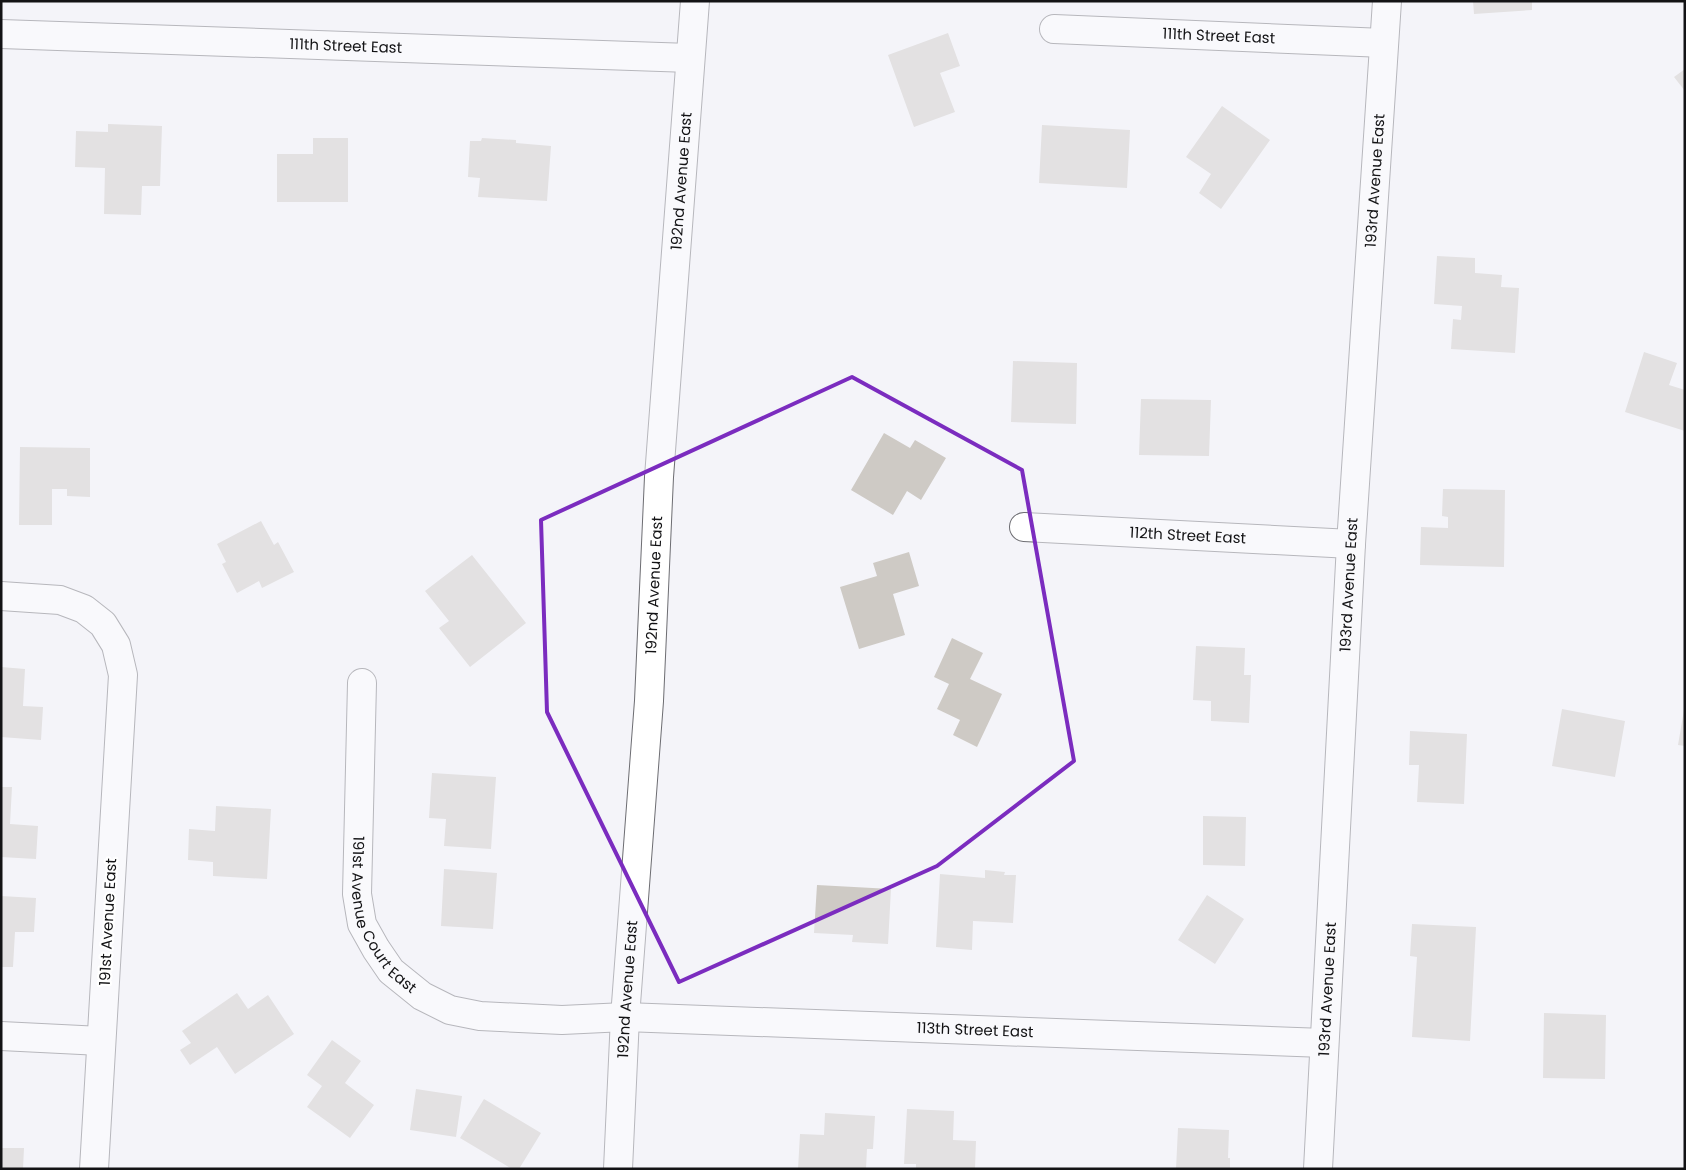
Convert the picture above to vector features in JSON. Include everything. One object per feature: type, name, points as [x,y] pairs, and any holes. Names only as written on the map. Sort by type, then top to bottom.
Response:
[{"type":"street","name":"192nd Avenue East","points":[[618,1169],[625,1017],[649,701],[659,478],[695,1]]},
{"type":"street","name":"193rd Avenue East","points":[[1318,1169],[1351,544],[1387,1]]},
{"type":"street","name":"111th Street East","points":[[1054,29],[1384,44]]},
{"type":"street","name":"111th Street East","points":[[1,34],[690,58]]},
{"type":"street","name":"112th Street East","points":[[1024,527],[1351,544]]},
{"type":"street","name":"191st Avenue East","points":[[1,596],[60,600],[84,609],[103,624],[116,645],[122,675],[94,1169]]},
{"type":"street","name":"191st Avenue Court East","points":[[362,683],[357,894],[362,924],[391,971],[422,996],[450,1010],[480,1016],[562,1020],[625,1017]]},
{"type":"street","name":"113th Street East","points":[[625,1017],[1324,1043]]},
{"type":"street","points":[[1,1036],[102,1041]]},
{"type":"highlighted area","points":[[852,377],[1022,470],[1074,761],[937,866],[679,982],[547,712],[541,520]]},
{"type":"building","points":[[1473,1],[1532,1],[1532,10],[1474,14]]},
{"type":"building","points":[[948,33],[960,66],[940,73],[955,112],[914,127],[888,55]]},
{"type":"building","points":[[1685,69],[1685,91],[1674,77]]},
{"type":"building","points":[[1222,106],[1270,140],[1221,209],[1199,193],[1211,174],[1186,157]]},
{"type":"building","points":[[108,124],[162,126],[160,186],[142,186],[141,215],[104,214],[105,168],[75,167],[76,131],[108,132]]},
{"type":"building","points":[[1042,125],[1130,130],[1127,188],[1039,183]]},
{"type":"building","points":[[313,138],[348,138],[348,202],[277,202],[277,154],[313,154]]},
{"type":"building","points":[[482,138],[516,140],[516,143],[551,146],[547,201],[478,197],[480,178],[468,177],[470,141],[481,141]]},
{"type":"building","points":[[1437,256],[1475,258],[1475,273],[1502,275],[1501,287],[1519,288],[1515,353],[1451,349],[1453,319],[1461,320],[1462,306],[1434,304]]},
{"type":"building","points":[[1644,352],[1677,363],[1669,385],[1685,390],[1685,431],[1625,412]]},
{"type":"building","points":[[1013,361],[1077,363],[1076,424],[1011,422]]},
{"type":"building","points":[[1141,399],[1211,400],[1209,456],[1139,455]]},
{"type":"building","points":[[884,433],[910,448],[915,440],[946,458],[921,500],[907,491],[893,515],[851,490]]},
{"type":"building","points":[[20,447],[90,448],[90,497],[67,496],[67,489],[52,489],[52,525],[19,525]]},
{"type":"building","points":[[1443,489],[1505,490],[1504,567],[1420,565],[1421,527],[1448,528],[1448,517],[1442,516]]},
{"type":"building","points":[[261,521],[274,545],[278,542],[294,572],[262,588],[259,581],[237,593],[222,564],[226,562],[217,544]]},
{"type":"building","points":[[909,552],[919,586],[893,594],[905,635],[859,649],[840,587],[877,576],[873,563]]},
{"type":"building","points":[[472,555],[526,623],[470,667],[439,628],[449,621],[425,591]]},
{"type":"building","points":[[952,638],[983,653],[970,679],[1002,694],[977,747],[953,735],[960,720],[937,709],[949,684],[934,677]]},
{"type":"building","points":[[1196,646],[1245,648],[1244,675],[1251,675],[1249,723],[1211,721],[1211,701],[1193,700]]},
{"type":"building","points":[[1,667],[25,669],[23,706],[43,707],[41,740],[1,737]]},
{"type":"building","points":[[1562,709],[1625,721],[1615,777],[1552,766]]},
{"type":"building","points":[[1685,710],[1685,746],[1678,745]]},
{"type":"building","points":[[1410,731],[1467,734],[1464,804],[1417,802],[1419,765],[1409,765]]},
{"type":"building","points":[[432,773],[496,777],[491,849],[444,846],[446,819],[429,818]]},
{"type":"building","points":[[1,787],[12,787],[10,824],[38,826],[36,859],[1,857]]},
{"type":"building","points":[[216,806],[271,809],[267,879],[213,876],[213,862],[188,860],[189,829],[215,831]]},
{"type":"building","points":[[1203,816],[1246,817],[1245,866],[1203,865]]},
{"type":"building","points":[[444,869],[497,873],[493,929],[441,926]]},
{"type":"building","points":[[985,870],[1005,872],[1004,875],[1016,875],[1013,923],[973,921],[972,950],[936,947],[940,874],[985,878]]},
{"type":"building","points":[[817,885],[891,889],[888,944],[852,942],[853,935],[814,933]]},
{"type":"building","points":[[1207,895],[1244,919],[1215,964],[1178,940]]},
{"type":"building","points":[[1,896],[36,898],[34,932],[15,932],[13,967],[1,967]]},
{"type":"building","points":[[1412,924],[1476,927],[1470,1041],[1412,1037],[1417,957],[1410,956]]},
{"type":"building","points":[[237,993],[248,1009],[268,995],[294,1034],[235,1074],[217,1047],[190,1065],[180,1050],[191,1043],[182,1031]]},
{"type":"building","points":[[1544,1013],[1606,1015],[1605,1079],[1543,1078]]},
{"type":"building","points":[[332,1040],[361,1061],[345,1083],[374,1105],[350,1138],[307,1107],[322,1086],[307,1075]]},
{"type":"building","points":[[416,1089],[462,1096],[456,1137],[410,1130]]},
{"type":"building","points":[[484,1099],[541,1133],[519,1169],[512,1169],[460,1138]]},
{"type":"building","points":[[907,1109],[954,1111],[953,1140],[976,1141],[975,1169],[916,1169],[916,1164],[904,1164]]},
{"type":"building","points":[[825,1113],[875,1116],[873,1149],[867,1149],[866,1169],[798,1169],[800,1134],[824,1135]]},
{"type":"building","points":[[1178,1128],[1229,1130],[1228,1158],[1230,1158],[1230,1169],[1176,1169]]},
{"type":"building","points":[[1,1148],[24,1148],[23,1169],[1,1169]]}]
